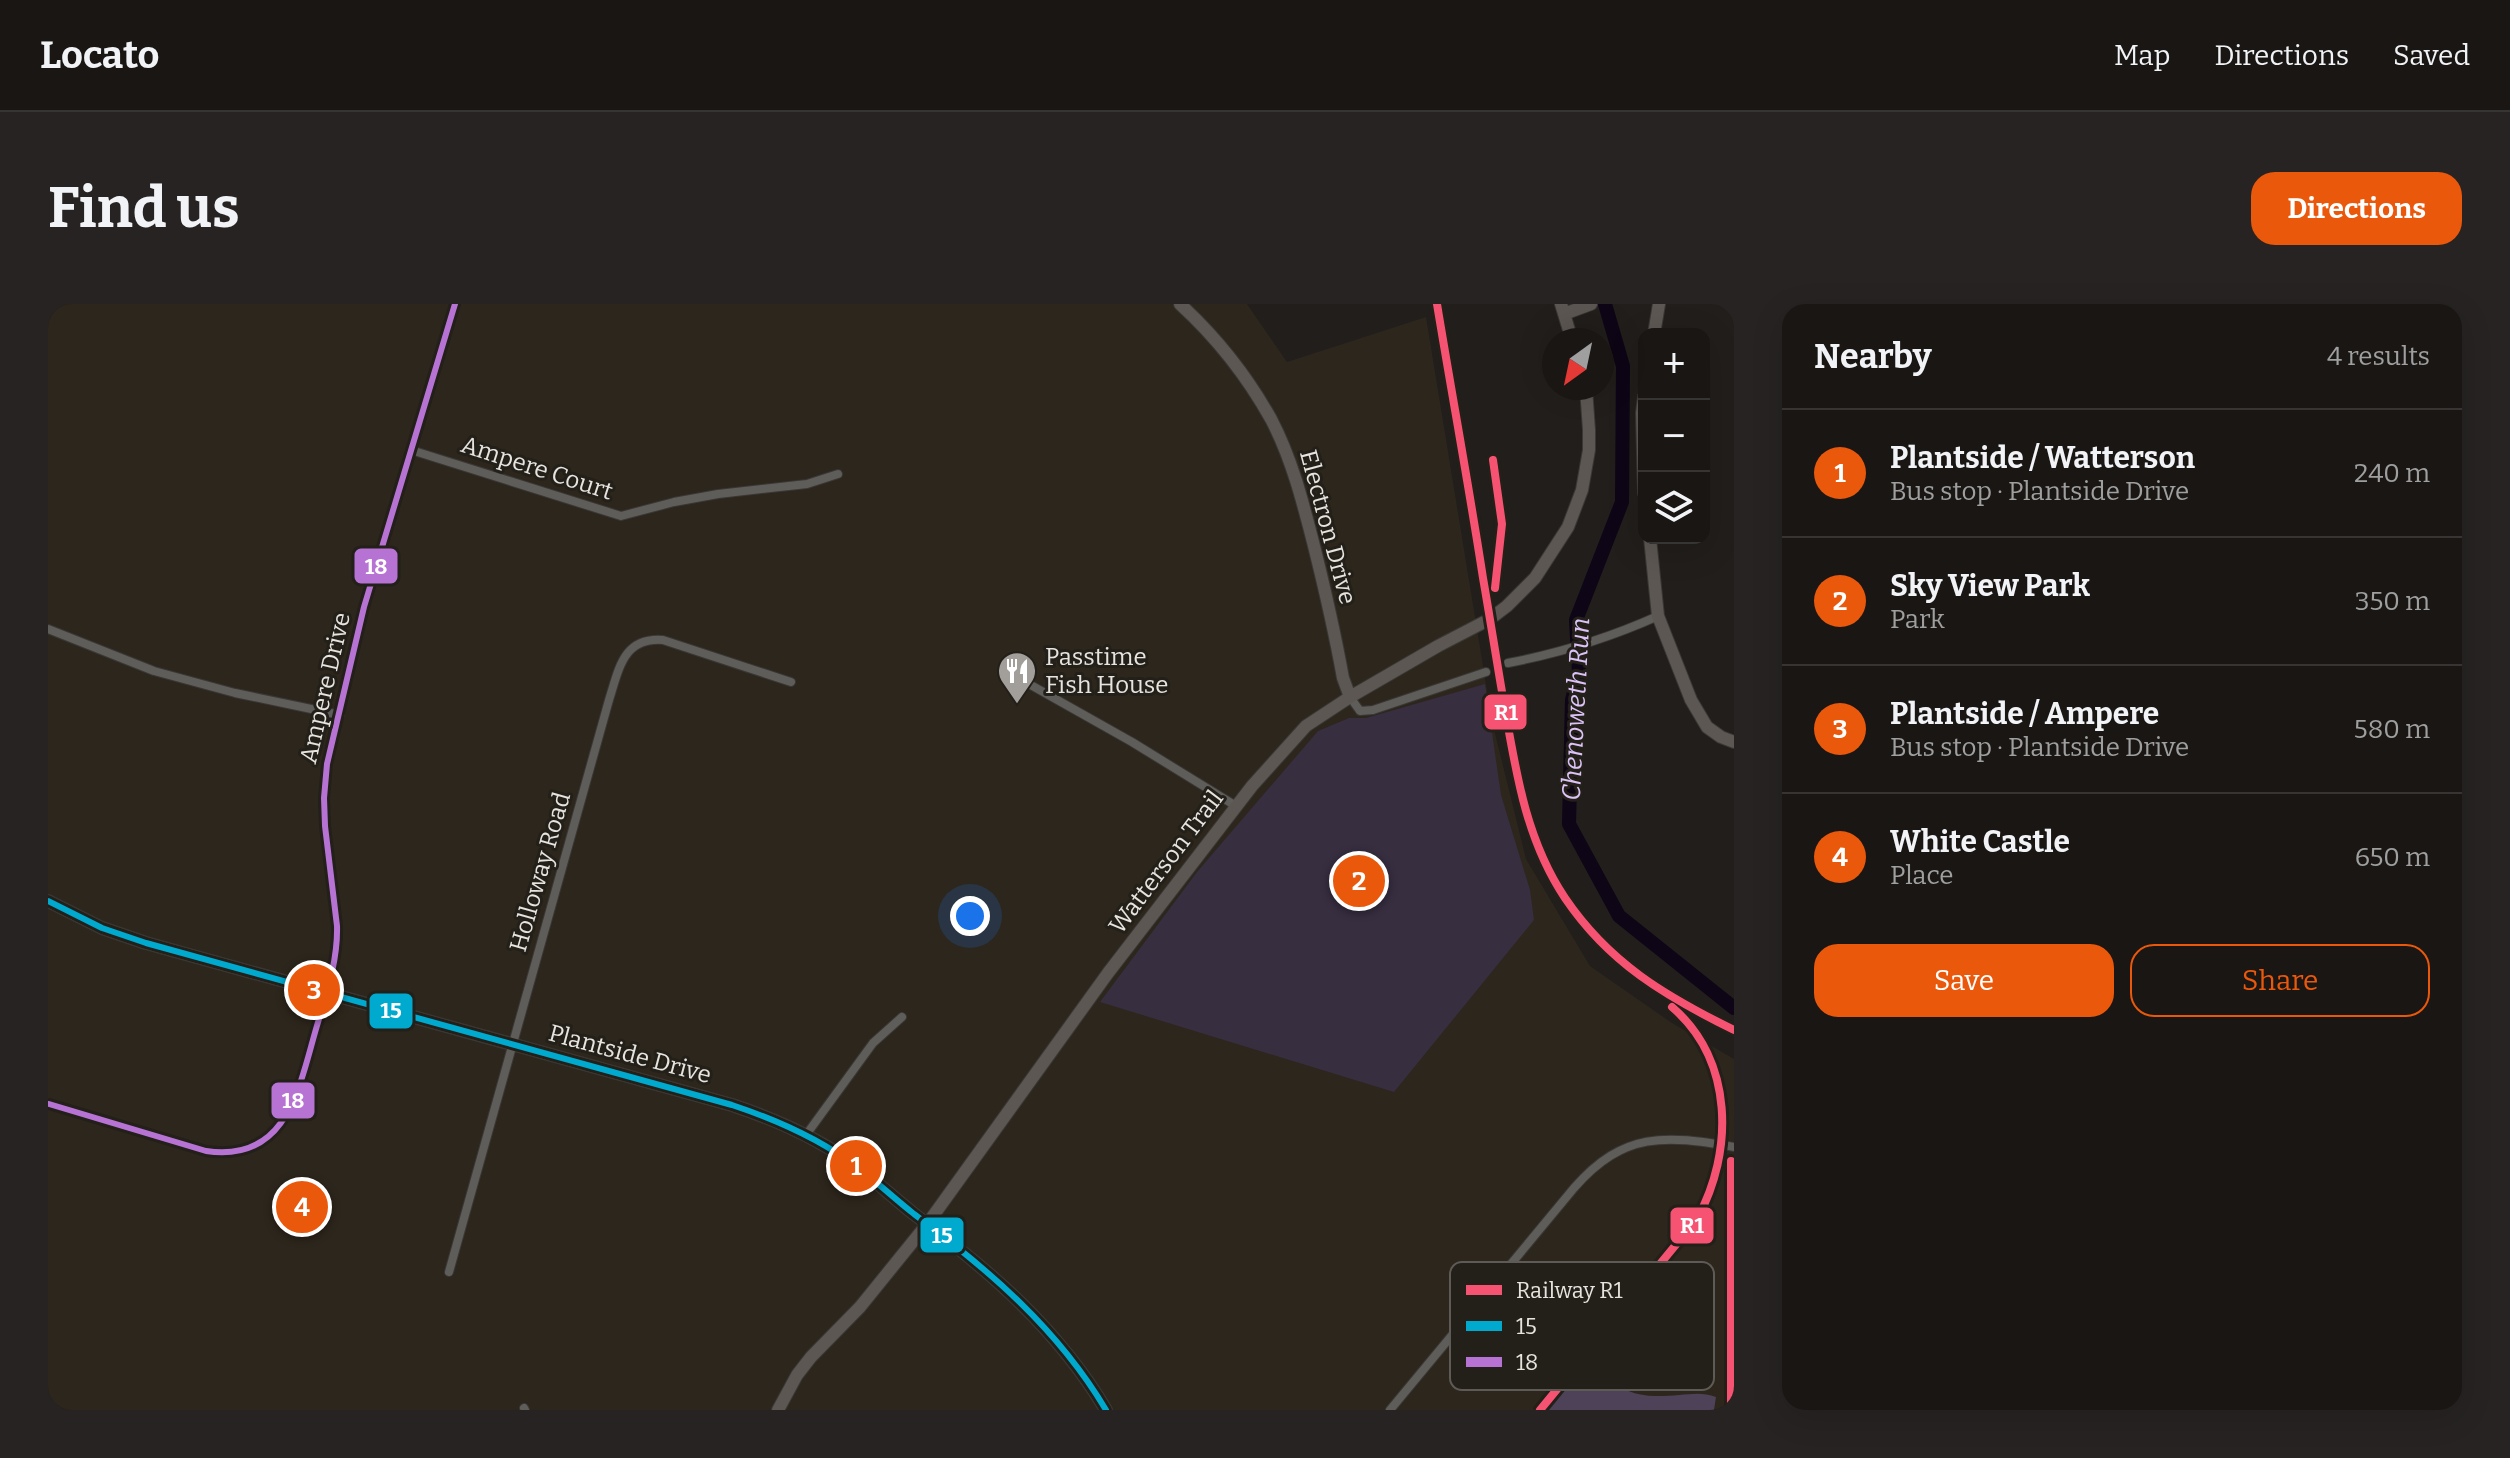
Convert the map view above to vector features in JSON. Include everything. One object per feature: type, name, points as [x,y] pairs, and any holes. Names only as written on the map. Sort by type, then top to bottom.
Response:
[{"type":"street","name":"Ampere Drive","points":[[48,1092],[49,1105],[206,1151],[223,1153],[257,1144],[276,1130],[293,1106],[334,961],[337,926],[325,826],[325,779],[363,611],[455,304]]},
{"type":"street","name":"Electron Drive","points":[[1180,304],[1214,337],[1237,367],[1272,421],[1284,448],[1307,520],[1350,697]]},
{"type":"street","points":[[1563,309],[1591,304]]},
{"type":"street","points":[[1655,328],[1659,304]]},
{"type":"street","name":"Watterson Trail","points":[[778,1410],[811,1357],[860,1307],[928,1223],[1100,984],[1236,806],[1306,726],[1350,697],[1490,619],[1526,588],[1559,545],[1582,490],[1589,450],[1587,400]]},
{"type":"street","points":[[1643,472],[1644,400]]},
{"type":"street","name":"Ampere Court","points":[[411,450],[621,516],[718,494],[807,484],[838,474]]},
{"type":"street","points":[[1651,544],[1658,616],[1700,718],[1715,733],[1734,742]]},
{"type":"street","points":[[1508,663],[1567,650],[1658,616]]},
{"type":"street","points":[[48,629],[115,658],[193,682],[340,715]]},
{"type":"street","name":"Holloway Road","points":[[449,1272],[609,700],[625,655],[638,644],[663,640],[791,682]]},
{"type":"street","points":[[1350,697],[1360,711],[1373,710],[1486,672]]},
{"type":"street","points":[[1029,684],[1236,806]]},
{"type":"street","name":"Plantside Drive","points":[[48,901],[124,936],[732,1105],[806,1135],[856,1166],[1016,1296],[1070,1357],[1106,1410]]},
{"type":"street","points":[[806,1135],[873,1043],[902,1017]]},
{"type":"street","points":[[1513,1262],[1574,1188],[1604,1160],[1624,1148],[1653,1140],[1685,1139],[1734,1147]]},
{"type":"street","points":[[1390,1410],[1450,1338]]},
{"type":"shaded area","points":[[48,304],[1247,304],[1287,362],[1426,317],[1492,721],[1526,859],[1590,966],[1672,1023],[1734,1059],[1734,1410],[48,1410]]},
{"type":"shaded area","points":[[1485,684],[1501,795],[1530,890],[1534,920],[1394,1092],[1100,1002],[1197,872],[1318,731],[1349,718],[1366,718]]},
{"type":"shaded area","points":[[1549,1390],[1627,1390],[1651,1396],[1698,1394],[1716,1397],[1714,1410],[1533,1410]]},
{"type":"waterway","name":"Chenoweth Run","points":[[1605,304],[1623,366],[1622,502],[1576,620],[1579,672],[1572,700],[1569,824],[1619,916],[1734,1008]]},
{"type":"rail line","name":"R1","points":[[1437,304],[1500,681],[1515,763],[1533,833],[1565,898],[1600,941],[1640,976],[1734,1030]]},
{"type":"rail line","name":"R1","points":[[1493,460],[1502,524],[1495,588]]},
{"type":"rail line","name":"R1","points":[[1662,1262],[1697,1219],[1709,1193],[1722,1136],[1722,1108],[1717,1080],[1707,1053],[1692,1029],[1672,1007]]},
{"type":"rail line","name":"R1","points":[[1731,1161],[1731,1410]]},
{"type":"rail line","name":"R1","points":[[1540,1410],[1556,1390]]},
{"type":"transit line","name":"18","points":[[49,1104],[206,1151],[233,1152],[255,1145],[272,1133],[285,1117],[303,1075],[336,952],[337,926],[325,826],[327,764],[364,607],[455,304]]},
{"type":"transit line","name":"15","points":[[48,901],[102,928],[146,943],[732,1105],[798,1131],[857,1167],[995,1279],[1044,1327],[1106,1410]]},
{"type":"place","name":"Passtime Fish House","points":[[1017,705]]},
{"type":"place","name":"Sky View Park","points":[[1359,881]]},
{"type":"place","name":"Plantside / Ampere","points":[[314,990]]},
{"type":"place","name":"Plantside / Watterson","points":[[856,1166]]},
{"type":"place","name":"White Castle","points":[[302,1207]]}]
